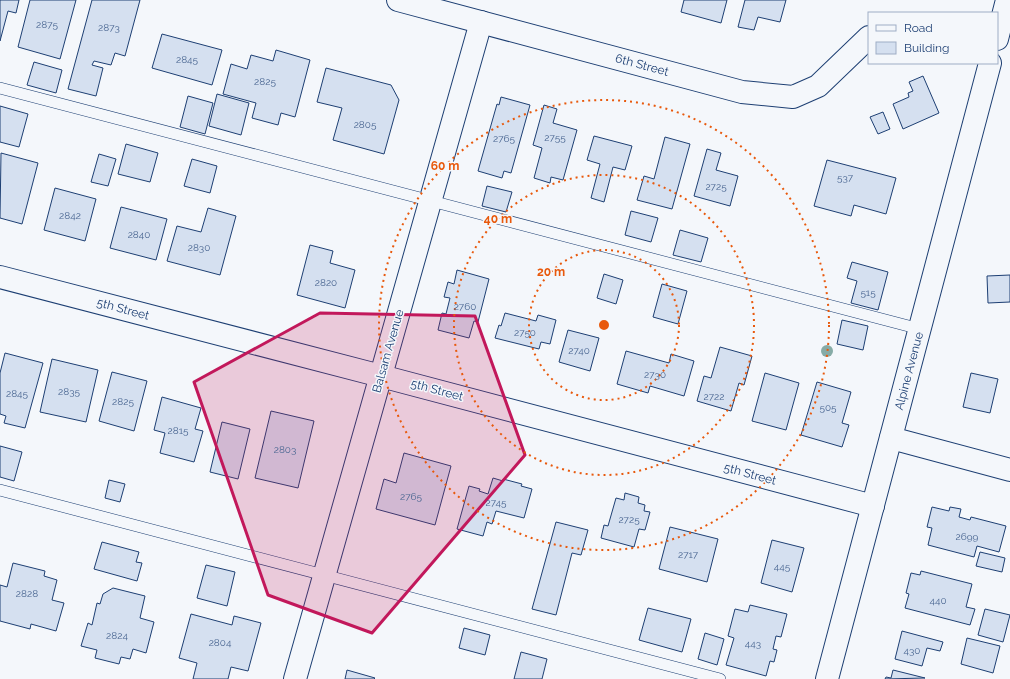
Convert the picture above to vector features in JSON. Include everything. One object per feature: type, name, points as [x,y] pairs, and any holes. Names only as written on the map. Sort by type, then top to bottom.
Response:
[{"type":"street","name":"6th Street","points":[[398,0],[742,92],[793,97],[818,86],[868,38]]},
{"type":"street","points":[[1001,33],[1007,0]]},
{"type":"street","name":"Balsam Avenue","points":[[295,679],[481,22]]},
{"type":"street","name":"Alpine Avenue","points":[[827,679],[990,64]]},
{"type":"street","name":"5th Street","points":[[0,277],[873,506]]},
{"type":"street","points":[[891,438],[1010,470]]},
{"type":"lane","points":[[0,88],[920,329]]},
{"type":"lane","points":[[0,490],[720,679]]},
{"type":"highlighted area","points":[[320,313],[475,316],[525,455],[372,633],[268,595],[194,382]]},
{"type":"building","points":[[0,0],[19,0],[16,13],[8,11],[0,41]]},
{"type":"building","points":[[30,0],[76,0],[60,59],[18,47]]},
{"type":"building","points":[[92,0],[140,0],[125,56],[115,53],[111,65],[94,61],[92,65],[103,68],[96,96],[68,89]]},
{"type":"building","points":[[684,0],[727,0],[721,23],[681,12]]},
{"type":"building","points":[[745,0],[786,0],[780,22],[758,17],[754,30],[738,27]]},
{"type":"building","points":[[162,34],[222,50],[212,85],[152,68]]},
{"type":"building","points":[[276,50],[310,60],[295,117],[281,113],[278,125],[252,118],[256,103],[223,94],[231,64],[247,69],[251,55],[273,61]]},
{"type":"building","points":[[34,62],[62,70],[56,93],[27,85]]},
{"type":"building","points":[[326,68],[391,85],[399,100],[384,154],[333,140],[342,108],[317,102]]},
{"type":"building","points":[[923,76],[939,113],[903,129],[893,104],[909,97],[908,93],[913,91],[909,82]]},
{"type":"building","points":[[217,94],[249,103],[241,135],[209,126]]},
{"type":"building","points":[[188,96],[213,103],[205,134],[180,127]]},
{"type":"building","points":[[501,97],[530,105],[511,173],[504,171],[502,178],[478,171],[497,104],[499,105]]},
{"type":"building","points":[[544,105],[557,109],[553,123],[577,130],[563,180],[551,177],[550,183],[534,178],[542,148],[533,145]]},
{"type":"building","points":[[0,106],[28,114],[19,147],[0,142]]},
{"type":"building","points":[[883,112],[890,129],[878,134],[870,117]]},
{"type":"building","points":[[594,136],[632,146],[625,170],[613,167],[604,202],[591,198],[600,164],[587,160]]},
{"type":"building","points":[[665,137],[690,144],[672,209],[637,200],[644,176],[654,179]]},
{"type":"building","points":[[126,144],[158,153],[150,182],[118,174]]},
{"type":"building","points":[[707,149],[721,153],[716,170],[738,176],[730,206],[694,196]]},
{"type":"building","points":[[1,153],[38,163],[22,224],[0,218]]},
{"type":"building","points":[[99,154],[116,159],[108,186],[91,182]]},
{"type":"building","points":[[192,159],[217,166],[210,193],[184,186]]},
{"type":"building","points":[[827,160],[896,178],[886,214],[854,205],[851,216],[814,206]]},
{"type":"building","points":[[487,186],[512,192],[506,212],[482,206]]},
{"type":"building","points":[[55,188],[96,199],[85,241],[44,230]]},
{"type":"building","points":[[121,207],[167,219],[156,260],[110,248]]},
{"type":"building","points":[[208,208],[236,216],[220,275],[167,261],[177,226],[201,232]]},
{"type":"building","points":[[631,211],[658,218],[651,242],[625,235]]},
{"type":"building","points":[[680,230],[708,238],[701,262],[673,255]]},
{"type":"building","points":[[310,245],[333,251],[330,263],[355,270],[345,308],[297,295]]},
{"type":"building","points":[[852,262],[888,272],[878,310],[851,303],[857,281],[847,278]]},
{"type":"building","points":[[457,270],[489,279],[478,322],[474,321],[469,338],[438,330],[442,313],[446,314],[450,298],[444,297],[448,282],[454,284]]},
{"type":"building","points":[[604,274],[623,280],[616,304],[597,298]]},
{"type":"building","points":[[1010,275],[1010,302],[988,303],[987,276]]},
{"type":"building","points":[[662,284],[687,291],[678,324],[653,317]]},
{"type":"building","points":[[505,313],[536,321],[538,315],[556,320],[550,344],[541,342],[539,349],[495,338]]},
{"type":"building","points":[[842,320],[868,326],[863,350],[837,344]]},
{"type":"building","points":[[568,330],[599,338],[590,371],[559,362]]},
{"type":"building","points":[[720,347],[752,356],[744,385],[739,383],[731,411],[697,401],[704,376],[711,378]]},
{"type":"building","points":[[626,351],[669,363],[671,354],[694,361],[684,396],[650,386],[648,393],[617,384]]},
{"type":"building","points":[[5,353],[43,363],[25,428],[4,423],[6,416],[0,414],[0,373]]},
{"type":"building","points":[[52,359],[98,370],[86,422],[40,412]]},
{"type":"building","points":[[112,372],[147,381],[134,431],[99,421]]},
{"type":"building","points":[[765,373],[799,383],[786,430],[752,421]]},
{"type":"building","points":[[971,373],[998,379],[990,413],[963,407]]},
{"type":"building","points":[[817,382],[851,392],[842,423],[849,425],[842,447],[801,435]]},
{"type":"building","points":[[162,397],[201,408],[195,429],[203,431],[194,462],[160,453],[165,433],[154,430]]},
{"type":"building","points":[[271,411],[314,421],[298,488],[255,478]]},
{"type":"building","points":[[222,422],[250,429],[238,479],[210,472]]},
{"type":"building","points":[[0,446],[22,452],[14,481],[0,477]]},
{"type":"building","points":[[404,453],[451,466],[435,525],[376,509],[384,479],[396,483]]},
{"type":"building","points":[[493,478],[522,484],[521,486],[532,489],[524,518],[496,511],[492,524],[487,522],[483,536],[457,529],[469,486],[480,489],[479,491],[488,494]]},
{"type":"building","points":[[109,480],[125,484],[120,502],[105,498]]},
{"type":"building","points":[[625,493],[639,497],[638,503],[645,505],[644,511],[650,512],[645,530],[639,529],[634,547],[601,538],[604,525],[608,526],[616,498],[624,500]]},
{"type":"building","points":[[932,507],[949,511],[950,507],[961,509],[959,517],[970,520],[971,517],[1006,526],[999,552],[977,546],[974,557],[928,545],[932,528],[927,527]]},
{"type":"building","points":[[556,522],[588,530],[581,555],[572,553],[556,615],[532,609]]},
{"type":"building","points":[[670,527],[718,539],[707,582],[659,569]]},
{"type":"building","points":[[772,540],[804,548],[792,592],[761,583]]},
{"type":"building","points":[[102,542],[139,552],[136,562],[142,563],[137,581],[94,569]]},
{"type":"building","points":[[980,552],[1005,558],[1002,572],[976,566]]},
{"type":"building","points":[[13,563],[45,571],[44,576],[57,580],[52,600],[64,603],[56,631],[31,624],[30,629],[0,621],[0,585],[7,587]]},
{"type":"building","points":[[206,565],[235,572],[227,606],[197,598]]},
{"type":"building","points":[[921,571],[972,584],[966,607],[975,609],[970,625],[905,608],[909,594],[906,593],[911,573],[920,575]]},
{"type":"building","points":[[113,588],[145,596],[140,618],[154,622],[146,653],[133,649],[130,659],[121,657],[119,664],[95,658],[97,650],[81,646],[88,623],[92,625],[97,603],[100,604],[103,594]]},
{"type":"building","points":[[750,605],[787,614],[781,637],[776,636],[773,649],[777,650],[774,662],[770,661],[766,676],[726,665],[734,638],[728,636],[735,609],[748,612]]},
{"type":"building","points":[[648,608],[691,619],[682,652],[639,640]]},
{"type":"building","points":[[985,609],[1010,615],[1003,642],[978,635]]},
{"type":"building","points":[[191,614],[232,625],[234,616],[261,623],[248,671],[231,667],[228,679],[193,679],[197,663],[179,658]]},
{"type":"building","points":[[464,628],[490,635],[485,655],[459,648]]},
{"type":"building","points":[[902,631],[943,642],[940,651],[927,648],[922,666],[895,659]]},
{"type":"building","points":[[705,633],[724,639],[717,665],[698,659]]},
{"type":"building","points":[[967,638],[1000,646],[993,673],[961,664]]},
{"type":"building","points":[[521,652],[547,659],[542,679],[514,679]]},
{"type":"building","points":[[347,670],[375,678],[345,679]]},
{"type":"building","points":[[893,670],[925,678],[885,679],[886,677],[891,678]]}]
